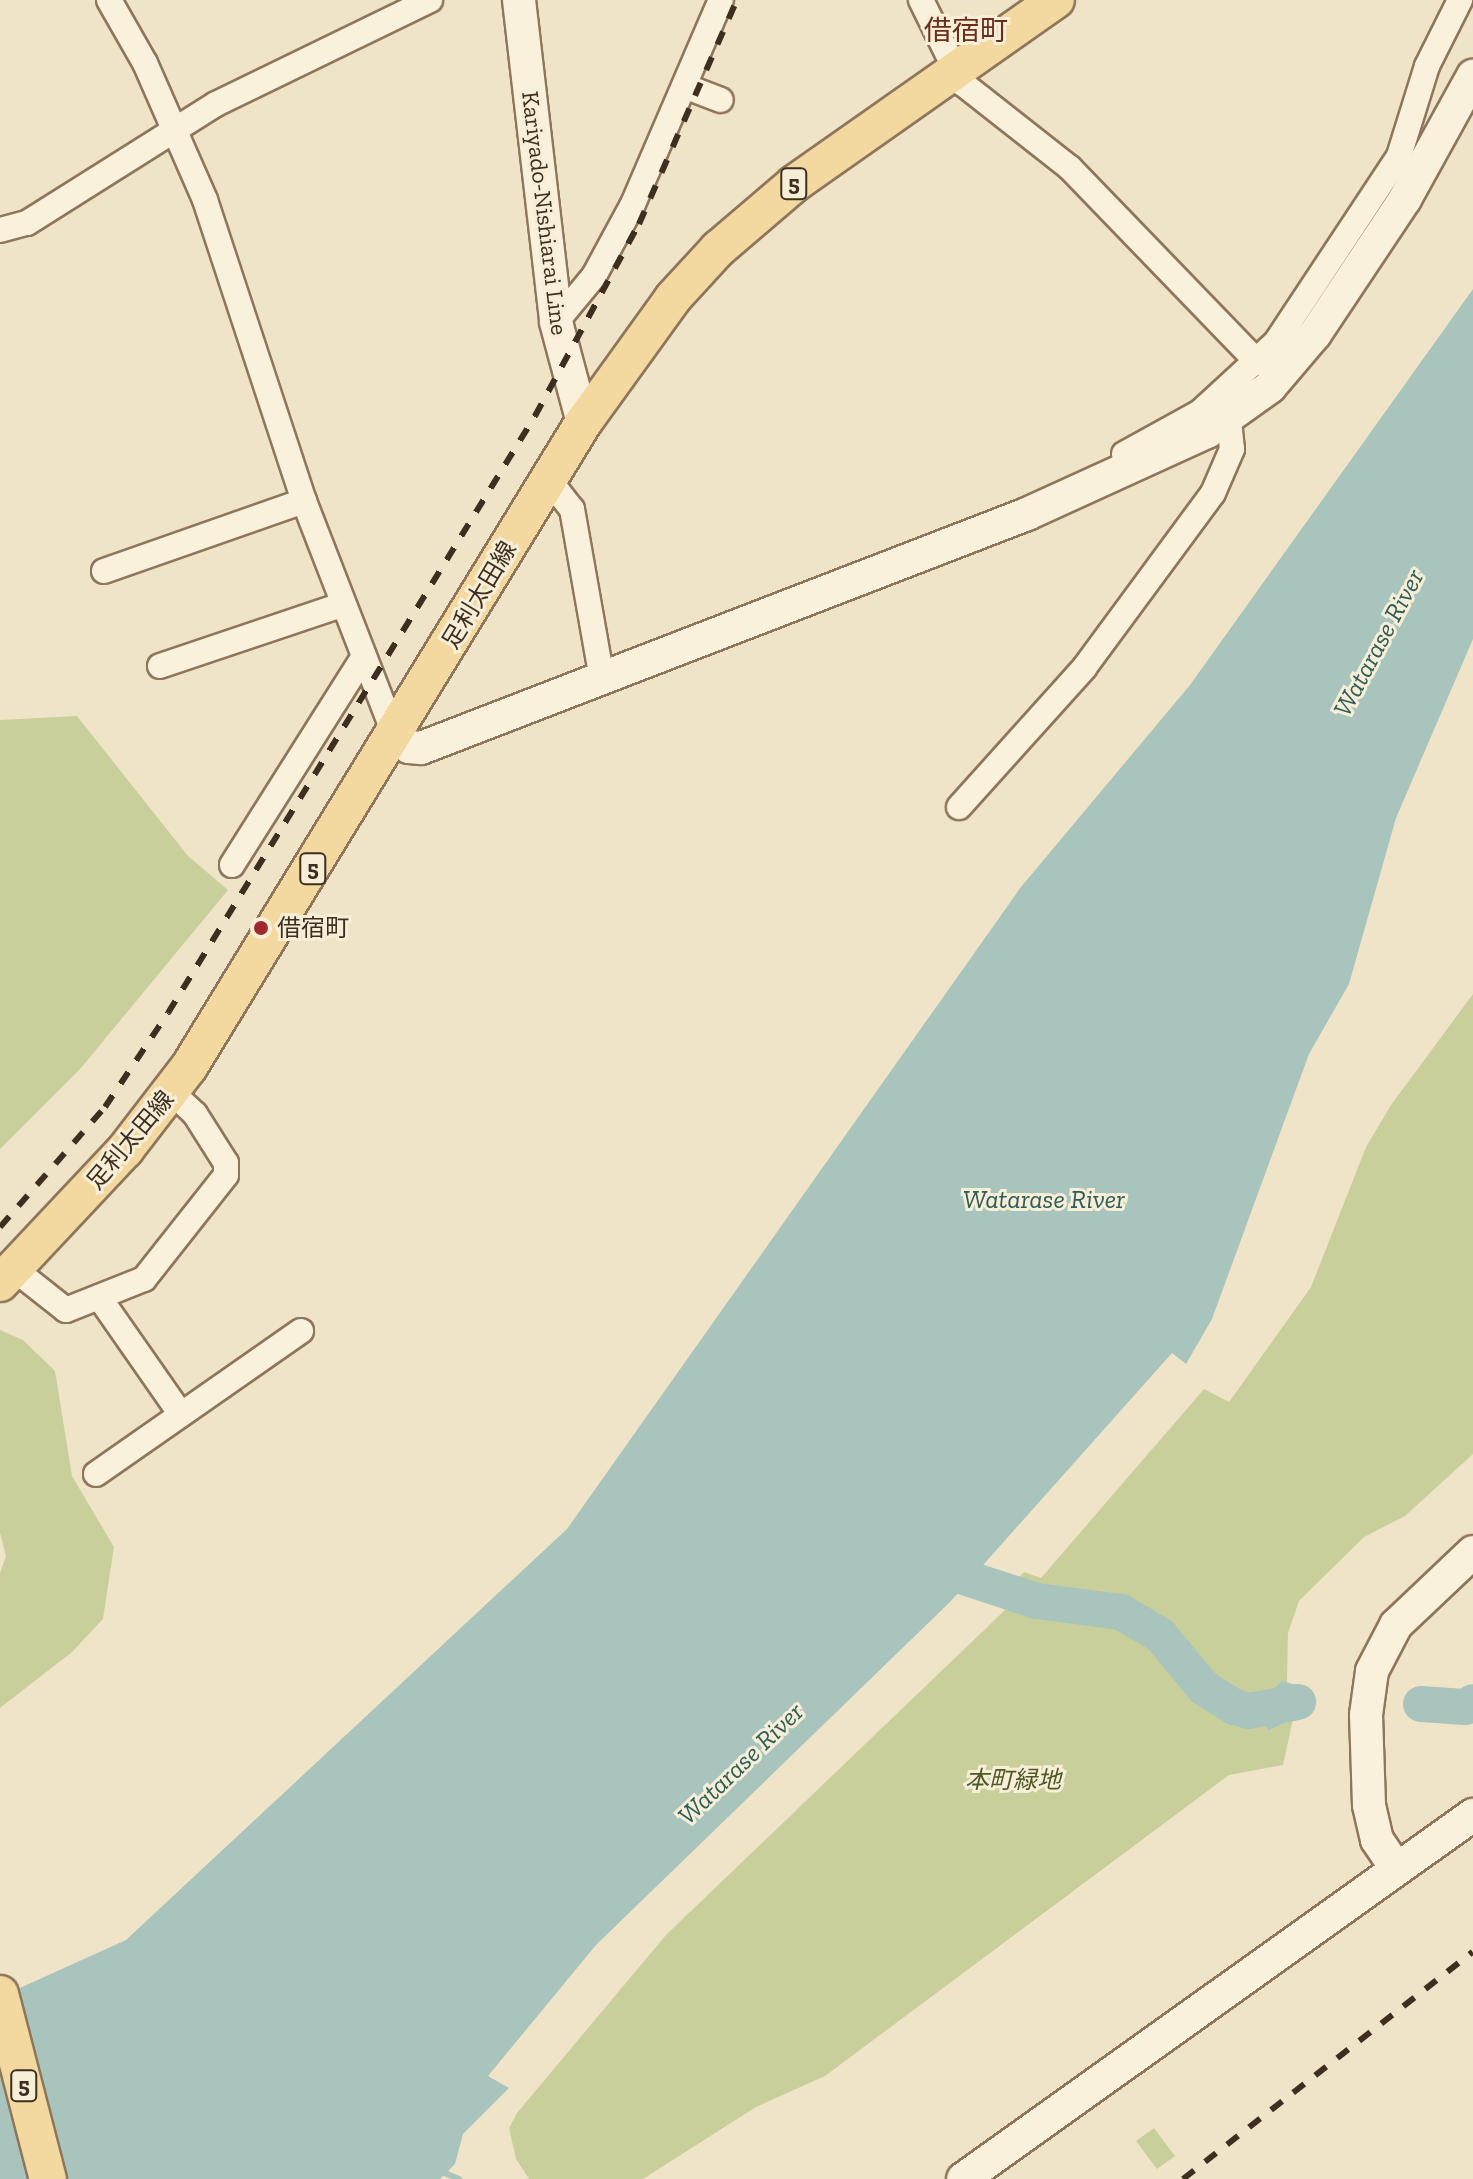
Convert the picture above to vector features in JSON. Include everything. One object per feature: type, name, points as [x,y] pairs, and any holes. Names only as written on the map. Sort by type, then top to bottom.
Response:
[{"type":"main road","name":"足利太田線","points":[[7,1276],[125,1150],[171,1092],[395,736],[583,423],[652,325],[718,249],[794,184],[1056,0]]},
{"type":"main road","name":"5","points":[[0,1994],[48,2179]]},
{"type":"street","points":[[109,0],[175,129],[205,200],[304,501],[341,605],[395,736],[409,747],[421,748],[1027,514],[1179,448],[1229,418],[1290,368],[1315,334],[1405,199],[1473,76]]},
{"type":"street","points":[[0,230],[27,223],[216,104],[430,0]]},
{"type":"street","name":"Kariyado-Nishiarai Line","points":[[519,0],[556,322],[583,423]]},
{"type":"street","points":[[556,322],[594,276],[687,87],[721,0]]},
{"type":"street","points":[[921,0],[953,73],[1070,168],[1258,363]]},
{"type":"street","points":[[1027,514],[1092,468],[1200,412],[1258,363],[1399,156],[1427,66],[1460,0]]},
{"type":"street","points":[[687,87],[721,100]]},
{"type":"street","points":[[959,807],[1084,668],[1204,506],[1225,473],[1232,449],[1229,418]]},
{"type":"street","points":[[549,480],[572,509],[602,679]]},
{"type":"street","points":[[104,571],[304,501]]},
{"type":"street","points":[[160,666],[341,605]]},
{"type":"street","points":[[232,865],[363,658]]},
{"type":"street","points":[[7,1276],[57,1308],[99,1297],[144,1279],[226,1175],[226,1163],[195,1114],[171,1092]]},
{"type":"street","points":[[99,1297],[180,1413]]},
{"type":"street","points":[[96,1474],[301,1331]]},
{"type":"street","points":[[1396,1868],[1377,1840],[1369,1805],[1367,1693],[1372,1671],[1396,1625],[1473,1552]]},
{"type":"street","points":[[963,2179],[1473,1815]]},
{"type":"green space","points":[[77,716],[188,856],[228,890],[81,1068],[0,1149],[0,720]]},
{"type":"green space","name":"本町緑地","points":[[1473,994],[1473,1454],[1405,1516],[1364,1537],[1299,1601],[1288,1633],[1287,1683],[1281,1682],[1272,1693],[1268,1731],[1293,1719],[1283,1765],[1229,1775],[825,2076],[756,2107],[643,2179],[529,2179],[516,2159],[509,2128],[517,2113],[666,1935],[1005,1610],[995,1603],[1024,1572],[1041,1578],[1204,1389],[1229,1402],[1311,1287],[1366,1147],[1391,1105]]},
{"type":"green space","points":[[0,1330],[23,1340],[55,1371],[72,1476],[114,1547],[103,1619],[72,1652],[0,1708],[0,1573],[6,1556],[0,1533]]},
{"type":"green space","points":[[1154,2128],[1175,2156],[1157,2169],[1136,2141]]},
{"type":"water","name":"Watarase River","points":[[1473,289],[1473,639],[1396,818],[1349,984],[1309,1054],[1212,1319],[1186,1364],[1172,1353],[951,1601],[596,1945],[488,2076],[509,2088],[463,2134],[455,2164],[440,2179],[0,2179],[0,1997],[126,1940],[567,1529],[1021,887],[1190,685]]},
{"type":"water","points":[[1282,1681],[1300,1686],[1298,1709],[1293,1719],[1268,1731],[1260,1702]]},
{"type":"waterway","points":[[942,1570],[1037,1601],[1121,1612],[1160,1635],[1204,1688],[1235,1707],[1248,1711],[1298,1702]]},
{"type":"waterway","points":[[1421,1704],[1465,1707],[1473,1702]]},
{"type":"waterway","points":[[440,2171],[459,2179]]},
{"type":"railway","points":[[0,1227],[105,1107],[168,1013],[535,416],[639,224],[737,0]]},
{"type":"railway","points":[[1183,2179],[1473,1952]]},
{"type":"place","name":"借宿町","points":[[261,928]]},
{"type":"district","name":"借宿町","points":[[966,31]]}]
